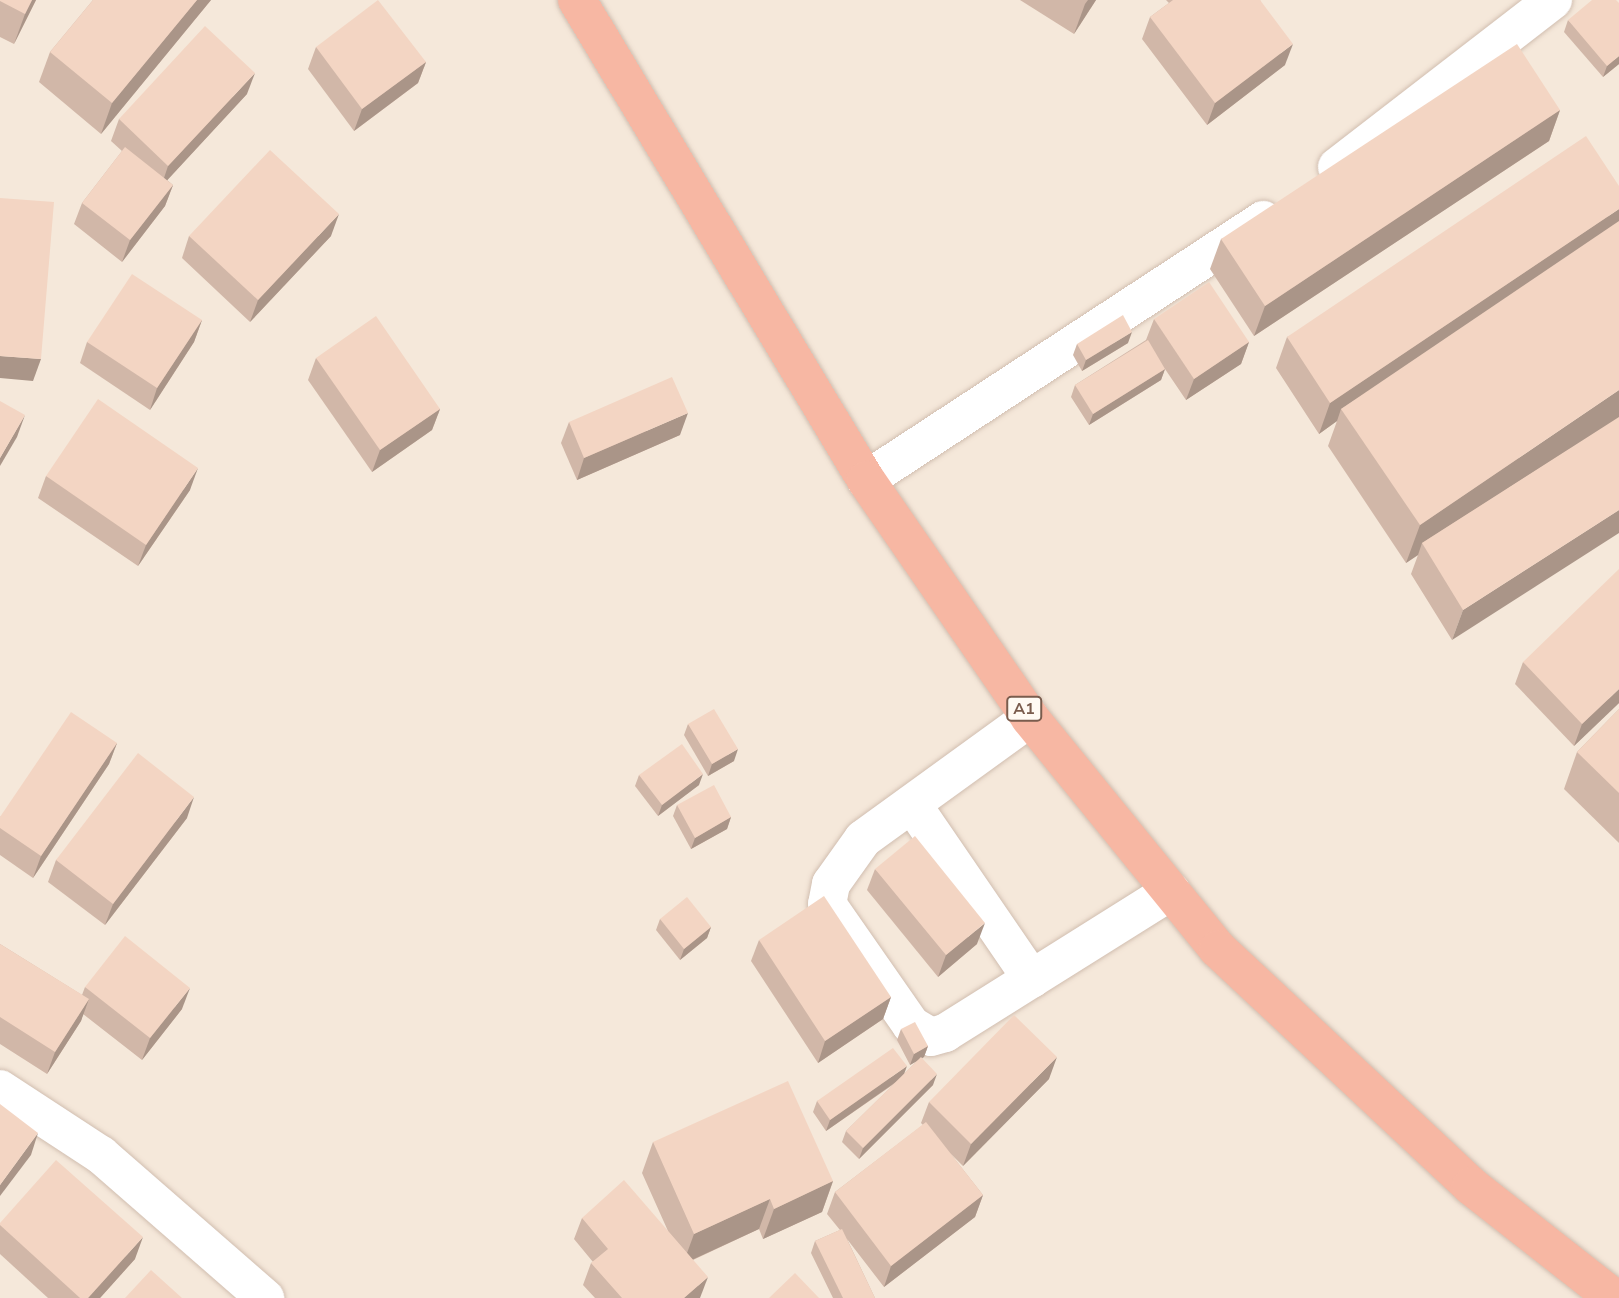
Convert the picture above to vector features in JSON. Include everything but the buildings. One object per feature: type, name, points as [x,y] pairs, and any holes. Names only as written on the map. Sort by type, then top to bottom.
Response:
[{"type":"highway","name":"A1","points":[[577,0],[866,480],[1030,718],[1218,949],[1461,1177],[1614,1298]]},
{"type":"street","points":[[866,480],[1298,197],[1553,0]]},
{"type":"street","points":[[1030,718],[863,839],[843,861],[831,884],[827,904],[911,1025],[931,1037],[945,1033],[1171,891]]},
{"type":"street","points":[[912,804],[1032,979]]},
{"type":"street","points":[[0,1089],[101,1155],[265,1298]]},
{"type":"shaded area","points":[[0,0],[1619,0],[1619,1298],[0,1298]]}]
